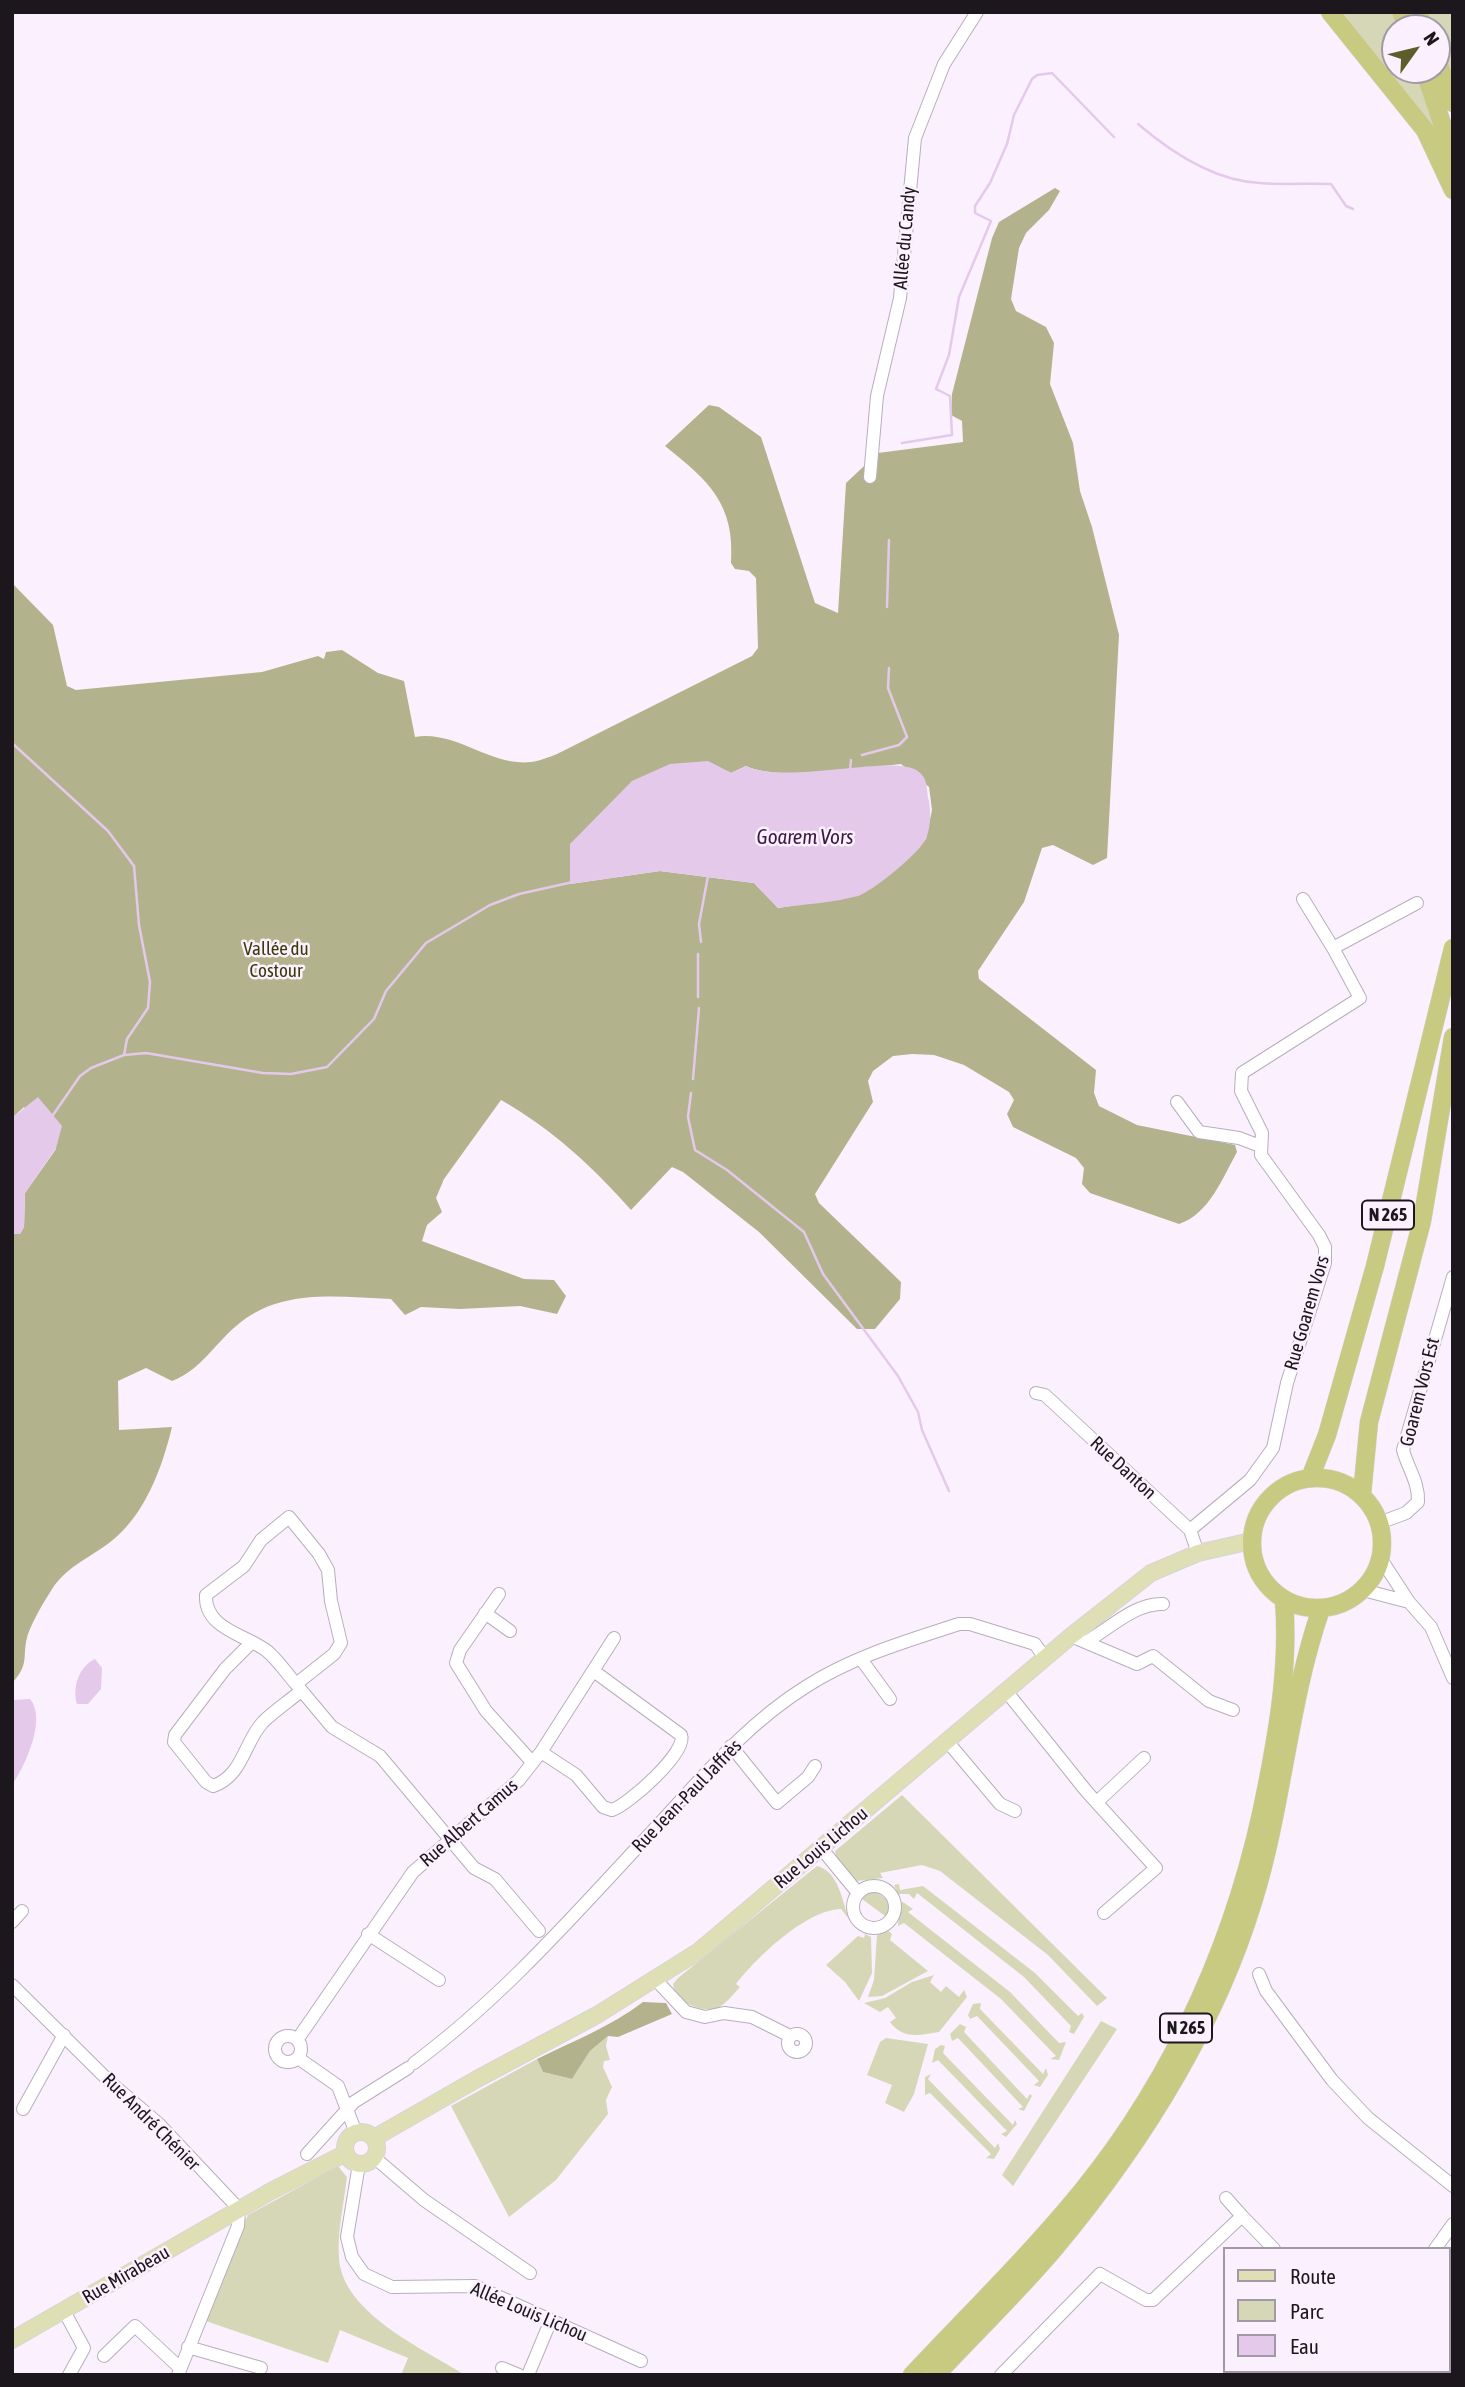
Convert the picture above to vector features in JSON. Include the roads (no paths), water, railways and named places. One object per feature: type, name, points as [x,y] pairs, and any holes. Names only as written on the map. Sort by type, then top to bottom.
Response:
[{"type":"highway","points":[[1330,12],[1425,130],[1453,190]]},
{"type":"highway","points":[[1429,84],[1453,156]]},
{"type":"highway","points":[[1446,84],[1453,103]]},
{"type":"highway","name":"N 265","points":[[1310,1478],[1327,1435],[1375,1266],[1453,948]]},
{"type":"highway","name":"N 265","points":[[1362,1494],[1369,1422],[1422,1221],[1453,1037]]},
{"type":"highway","points":[[1310,1478],[1343,1483],[1362,1494],[1379,1522],[1382,1541],[1381,1559],[1363,1590],[1344,1603],[1321,1609],[1284,1601],[1259,1575],[1253,1559],[1251,1541],[1254,1522],[1269,1499],[1292,1482],[1310,1478]]},
{"type":"highway","name":"N 265","points":[[912,2375],[1082,2191],[1131,2124],[1198,2007],[1240,1901],[1261,1818],[1283,1682],[1287,1630],[1284,1601]]},
{"type":"highway","name":"N 265","points":[[936,2375],[1053,2250],[1099,2193],[1170,2085],[1212,2009],[1253,1904],[1262,1871],[1280,1796],[1308,1647],[1321,1609]]},
{"type":"main road","name":"Rue Louis Lichou","points":[[374,2138],[656,1980],[699,1951],[1045,1658],[1079,1639],[1151,1573],[1198,1553],[1251,1541]]},
{"type":"main road","points":[[365,2132],[374,2138],[378,2146],[375,2158],[368,2163],[359,2164],[346,2153],[348,2138],[356,2133],[365,2132]]},
{"type":"main road","points":[[239,2209],[346,2153]]},
{"type":"main road","name":"Rue Mirabeau","points":[[12,2340],[239,2209]]},
{"type":"street","name":"Allée du Candy","points":[[870,477],[877,396],[894,333],[900,298],[915,138],[944,64],[977,12]]},
{"type":"street","name":"Rue Goarem Vors","points":[[1190,1530],[1250,1480],[1273,1448],[1287,1383],[1325,1263],[1325,1247],[1319,1235],[1269,1167],[1260,1146],[1262,1133],[1241,1091],[1242,1073],[1360,998],[1303,899]]},
{"type":"street","points":[[1333,948],[1417,903]]},
{"type":"street","points":[[1177,1101],[1199,1132],[1239,1138],[1260,1146]]},
{"type":"street","name":"Goarem Vors Est","points":[[1379,1522],[1406,1513],[1418,1502],[1419,1485],[1407,1468],[1403,1450],[1453,1277]]},
{"type":"street","name":"Rue Danton","points":[[1036,1393],[1045,1395],[1190,1530],[1198,1553]]},
{"type":"street","points":[[251,1643],[225,1669],[175,1735],[174,1742],[206,1782],[213,1786],[221,1783],[243,1761],[261,1724],[299,1688],[334,1654],[341,1643],[331,1601],[328,1570],[319,1553],[289,1517],[261,1540],[244,1566],[206,1595],[210,1611],[227,1630],[266,1650],[299,1688],[332,1727],[380,1756],[474,1868],[495,1879],[539,1931]]},
{"type":"street","points":[[1381,1559],[1409,1602],[1431,1627],[1453,1678]]},
{"type":"street","points":[[1363,1590],[1409,1602]]},
{"type":"street","points":[[499,1594],[460,1650],[456,1663],[486,1711],[532,1762]]},
{"type":"street","points":[[1079,1639],[1117,1625],[1140,1606],[1163,1604]]},
{"type":"street","points":[[485,1613],[510,1631]]},
{"type":"street","name":"Rue Jean-Paul Jaffrès","points":[[307,2154],[348,2109],[459,2029],[534,1959],[731,1746],[808,1685],[861,1659],[958,1624],[970,1624],[1035,1644],[1045,1658]]},
{"type":"street","name":"Rue Albert Camus","points":[[297,2040],[413,1872],[519,1780],[541,1752],[614,1638]]},
{"type":"street","points":[[1079,1639],[1137,1664],[1153,1656],[1209,1701],[1233,1710]]},
{"type":"street","points":[[861,1659],[890,1699]]},
{"type":"street","points":[[541,1752],[576,1775],[603,1807],[612,1810],[665,1768],[681,1745],[681,1735],[594,1672]]},
{"type":"street","points":[[1006,1691],[1156,1868],[1104,1913]]},
{"type":"street","points":[[947,1741],[1000,1804],[1015,1811]]},
{"type":"street","points":[[731,1746],[777,1803],[808,1777],[816,1766]]},
{"type":"street","points":[[1098,1801],[1144,1758]]},
{"type":"street","points":[[821,1848],[858,1893]]},
{"type":"street","points":[[12,1922],[22,1911]]},
{"type":"street","points":[[368,1934],[439,1979]]},
{"type":"street","points":[[1259,1974],[1266,1991],[1332,2080],[1368,2118],[1453,2186]]},
{"type":"street","points":[[656,1980],[686,2012],[705,2017],[724,2013],[752,2017],[790,2036]]},
{"type":"street","name":"Rue André Chénier","points":[[12,1985],[159,2124],[239,2209]]},
{"type":"street","points":[[23,2109],[64,2035]]},
{"type":"street","points":[[288,2036],[297,2040],[301,2049],[298,2058],[284,2062],[274,2051],[281,2038],[288,2036]]},
{"type":"street","points":[[298,2058],[338,2086],[356,2133]]},
{"type":"street","points":[[375,2158],[424,2200],[530,2273]]},
{"type":"street","name":"Allée Louis Lichou","points":[[359,2164],[347,2237],[352,2257],[364,2274],[392,2287],[475,2286],[641,2361]]},
{"type":"street","points":[[1226,2198],[1272,2247]]},
{"type":"street","points":[[104,2356],[135,2326],[179,2371],[238,2226],[239,2209]]},
{"type":"street","points":[[1001,2375],[1100,2274],[1146,2300],[1153,2300],[1242,2216]]},
{"type":"street","points":[[1436,2247],[1453,2224]]},
{"type":"street","points":[[64,2311],[84,2348],[68,2375]]},
{"type":"street","points":[[528,2375],[551,2320]]},
{"type":"street","points":[[188,2347],[261,2368]]},
{"type":"street","points":[[502,2368],[519,2375]]},
{"type":"water","name":"Goarem Vors","points":[[708,761],[731,773],[746,766],[787,773],[888,765],[907,767],[919,772],[926,782],[930,811],[928,833],[912,856],[873,887],[858,896],[829,902],[778,908],[754,883],[660,871],[570,884],[570,844],[632,781],[670,764]]},
{"type":"water","points":[[38,1097],[62,1126],[56,1148],[25,1193],[24,1227],[20,1234],[12,1234],[12,1118]]},
{"type":"water","points":[[95,1659],[102,1668],[101,1689],[88,1704],[77,1704],[75,1691],[78,1678],[89,1662]]},
{"type":"water","points":[[30,1699],[35,1708],[35,1730],[28,1755],[12,1785],[12,1700]]},
{"type":"waterway","points":[[902,443],[952,435],[950,396],[936,389],[949,355],[959,297],[991,221],[975,213],[975,206],[990,183],[1007,144],[1014,115],[1032,79],[1037,75],[1052,73],[1114,137]]},
{"type":"waterway","points":[[1138,124],[1179,155],[1210,171],[1226,177],[1260,183],[1331,184],[1346,206],[1353,209]]},
{"type":"waterway","points":[[887,607],[889,540]]},
{"type":"waterway","points":[[862,755],[899,745],[907,737],[888,688],[889,668]]},
{"type":"waterway","points":[[12,743],[108,831],[134,866],[139,925],[150,982],[148,1008],[127,1039],[124,1055]]},
{"type":"waterway","points":[[850,770],[851,760]]},
{"type":"waterway","points":[[701,942],[699,924],[708,876]]},
{"type":"waterway","points":[[53,1115],[80,1076],[91,1068],[124,1055],[146,1053],[263,1073],[291,1074],[327,1067],[374,1019],[386,991],[426,943],[490,905],[519,894],[573,882]]},
{"type":"waterway","points":[[698,954],[698,997]]},
{"type":"waterway","points":[[693,1079],[699,1008]]},
{"type":"waterway","points":[[691,1093],[688,1117],[695,1150],[727,1170],[804,1232],[823,1274],[898,1376],[918,1412],[922,1430],[949,1491]]},
{"type":"park label","name":"Vallée du Costour","points":[[276,960]]}]
